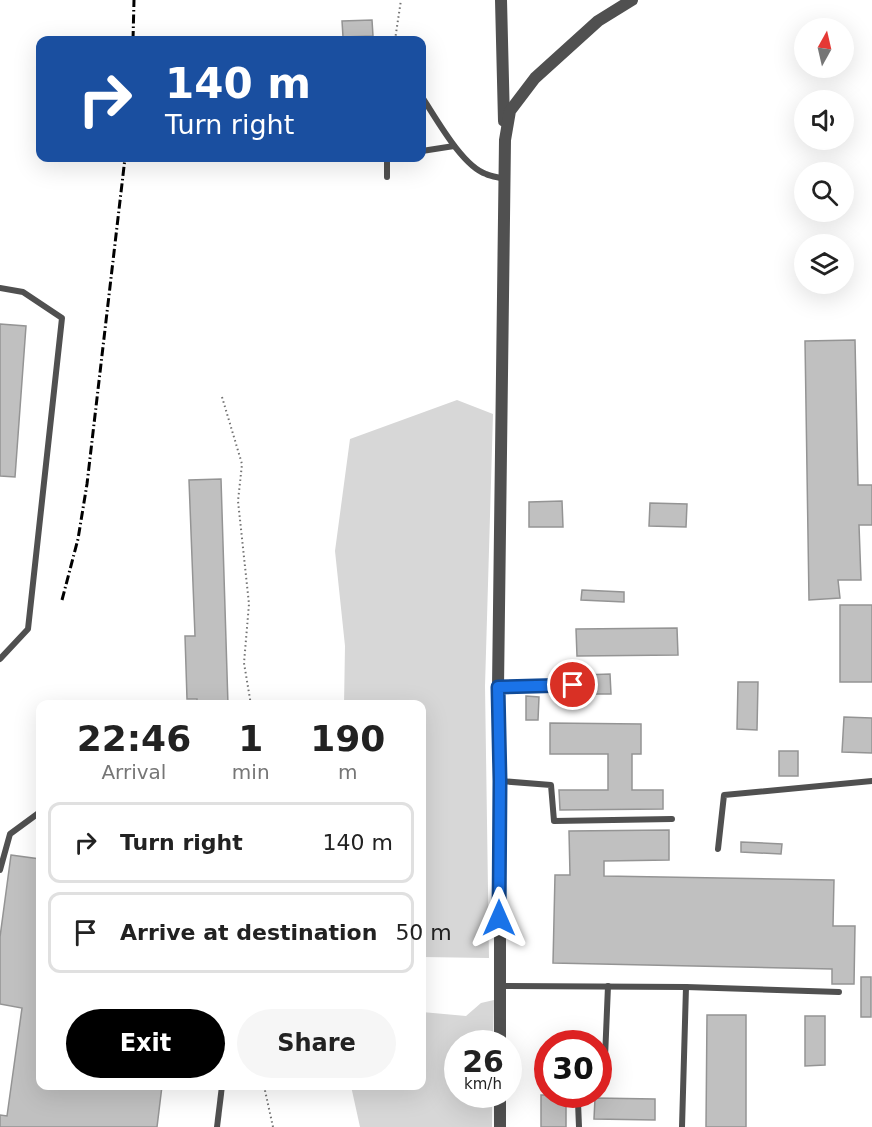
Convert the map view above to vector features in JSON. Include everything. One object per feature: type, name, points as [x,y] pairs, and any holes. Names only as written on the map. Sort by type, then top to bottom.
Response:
[{"type":"street","points":[[500,1030],[498,687],[505,179],[501,0]]},
{"type":"street","points":[[505,140],[510,111],[535,78],[598,21],[632,0]]},
{"type":"street","points":[[500,1108],[501,1127]]},
{"type":"lane","points":[[426,103],[454,146],[484,174],[505,179]]},
{"type":"lane","points":[[426,150],[454,146]]},
{"type":"lane","points":[[387,162],[387,177]]},
{"type":"lane","points":[[0,288],[23,292],[62,318],[28,629],[0,659]]},
{"type":"lane","points":[[498,687],[573,685]]},
{"type":"lane","points":[[500,781],[551,785],[554,821],[672,819]]},
{"type":"lane","points":[[718,849],[724,795],[872,781]]},
{"type":"lane","points":[[0,870],[10,834],[36,815]]},
{"type":"lane","points":[[499,986],[686,987],[839,992]]},
{"type":"lane","points":[[606,1030],[608,986]]},
{"type":"lane","points":[[682,1127],[686,987]]},
{"type":"lane","points":[[217,1127],[222,1090]]},
{"type":"lane","points":[[578,1108],[579,1127]]},
{"type":"path","points":[[396,36],[401,0]]},
{"type":"path","points":[[222,397],[242,464],[238,501],[249,604],[244,663],[250,700]]},
{"type":"path","points":[[265,1090],[273,1127]]},
{"type":"shaded area","points":[[457,400],[493,414],[485,686],[489,958],[426,957],[426,700],[344,700],[345,646],[335,551],[350,439]]},
{"type":"shaded area","points":[[494,1000],[493,1030],[444,1030],[444,1108],[492,1108],[492,1127],[360,1127],[352,1090],[426,1090],[426,1012],[466,1016],[481,1003]]},
{"type":"building","points":[[372,20],[373,36],[343,36],[342,21]]},
{"type":"building","points":[[0,324],[26,326],[15,477],[0,476]]},
{"type":"building","points":[[855,340],[858,485],[872,485],[872,525],[859,525],[861,580],[838,580],[840,598],[809,600],[805,341]]},
{"type":"building","points":[[221,479],[228,700],[187,699],[185,636],[195,636],[189,480]]},
{"type":"building","points":[[562,501],[563,527],[529,527],[529,502]]},
{"type":"building","points":[[650,503],[687,504],[686,527],[649,526]]},
{"type":"building","points":[[582,590],[624,592],[624,602],[581,600]]},
{"type":"building","points":[[840,605],[872,605],[872,682],[840,682]]},
{"type":"building","points":[[677,628],[678,655],[577,656],[576,629]]},
{"type":"building","points":[[610,674],[611,694],[584,694],[583,675]]},
{"type":"building","points":[[738,682],[758,682],[757,730],[737,729]]},
{"type":"building","points":[[526,696],[539,697],[538,720],[526,720]]},
{"type":"building","points":[[844,717],[872,718],[872,753],[842,752]]},
{"type":"building","points":[[550,723],[641,724],[641,754],[632,754],[632,790],[663,790],[663,809],[560,810],[559,790],[608,790],[608,754],[550,754]]},
{"type":"building","points":[[779,751],[798,751],[798,776],[779,776]]},
{"type":"building","points":[[669,830],[669,860],[604,861],[604,876],[834,880],[833,926],[855,926],[854,984],[832,984],[832,969],[553,963],[555,875],[570,875],[569,831]]},
{"type":"building","points":[[741,842],[782,844],[781,854],[741,852]]},
{"type":"building","points":[[11,855],[36,858],[36,1090],[162,1090],[157,1127],[0,1127],[0,1115],[7,1116],[22,1008],[0,1004],[0,937]]},
{"type":"building","points":[[861,977],[871,977],[871,1017],[861,1017]]},
{"type":"building","points":[[707,1015],[746,1015],[746,1127],[706,1127]]},
{"type":"building","points":[[805,1016],[825,1016],[825,1065],[805,1066]]},
{"type":"building","points":[[612,1098],[655,1099],[655,1120],[594,1119],[595,1108],[612,1108]]},
{"type":"building","points":[[541,1108],[566,1108],[566,1127],[541,1127]]},
{"type":"railway","points":[[133,36],[134,0]]},
{"type":"railway","points":[[62,600],[78,539],[87,484],[125,162]]},
{"type":"route","points":[[499,918],[498,687],[573,685]]}]
